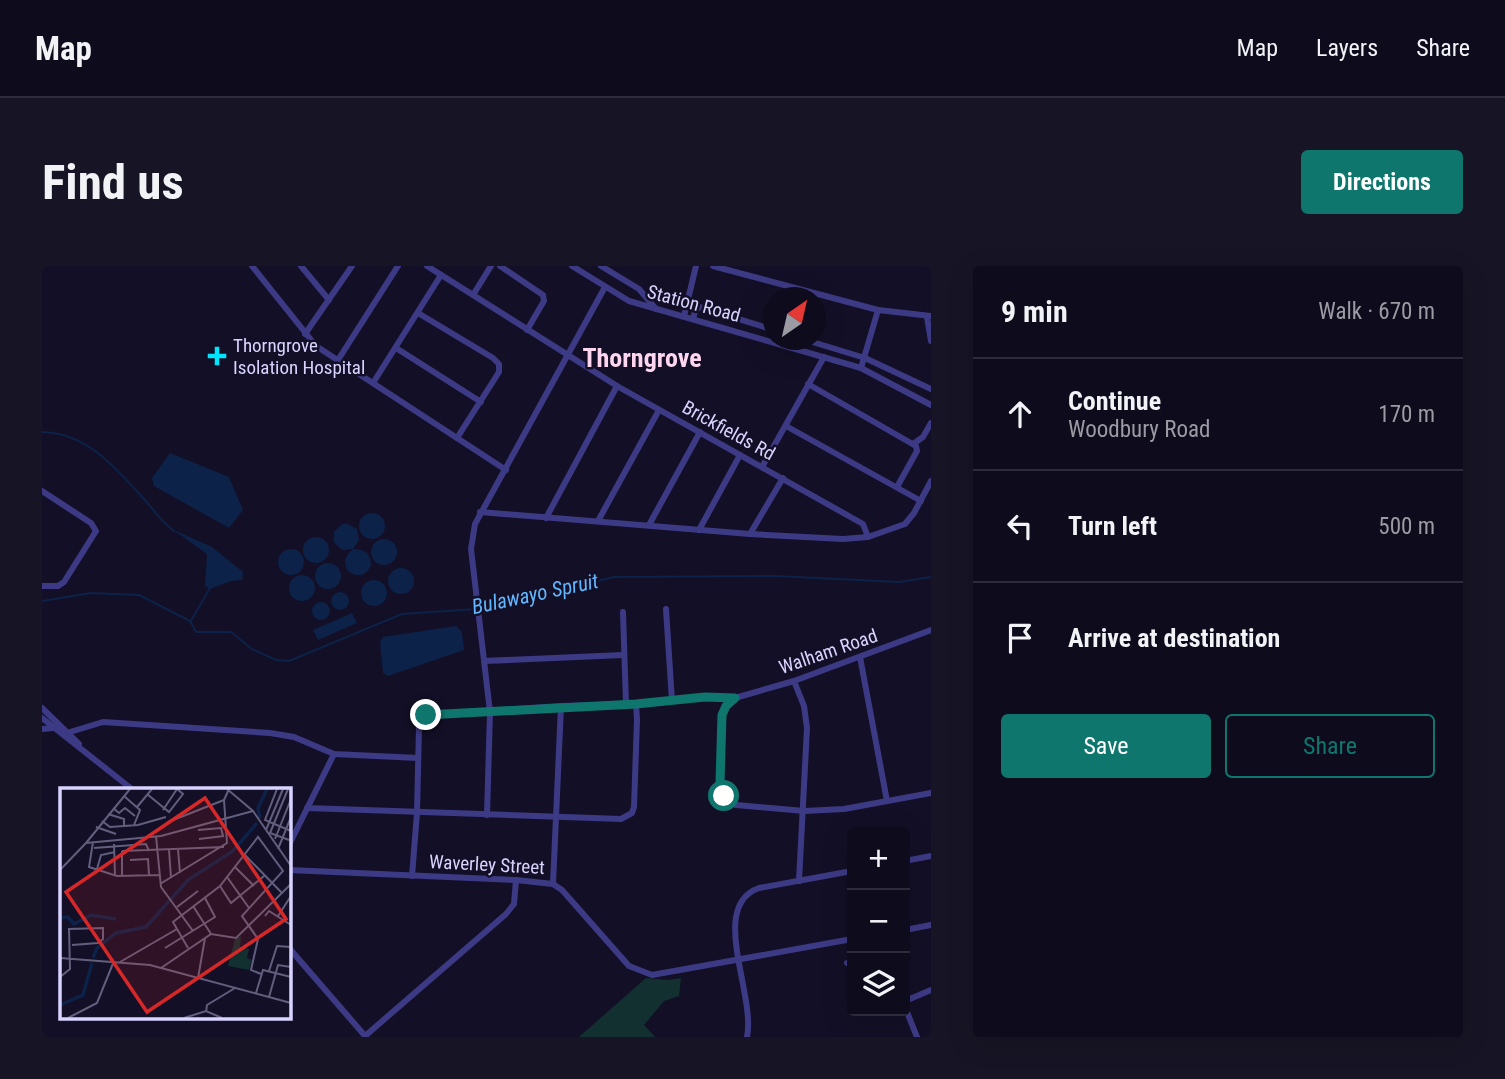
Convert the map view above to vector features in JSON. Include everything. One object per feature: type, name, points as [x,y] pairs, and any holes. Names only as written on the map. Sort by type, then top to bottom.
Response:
[{"type":"street","points":[[252,266],[316,346],[506,470]]},
{"type":"street","points":[[301,266],[329,300]]},
{"type":"street","points":[[306,334],[352,266]]},
{"type":"street","points":[[338,360],[398,266]]},
{"type":"street","name":"Brickfields Rd","points":[[427,266],[567,357],[863,524],[868,537]]},
{"type":"street","points":[[472,295],[491,266]]},
{"type":"street","points":[[500,266],[543,295],[544,301],[527,330]]},
{"type":"street","name":"Station Road","points":[[572,266],[629,301],[861,368],[927,403]]},
{"type":"street","points":[[601,266],[639,289],[656,309]]},
{"type":"street","points":[[684,316],[696,266]]},
{"type":"street","points":[[713,266],[878,310],[929,317],[931,341]]},
{"type":"street","points":[[373,383],[441,275]]},
{"type":"street","points":[[487,815],[490,712],[471,549],[475,524],[605,287]]},
{"type":"street","points":[[693,318],[696,309],[700,307],[763,327]]},
{"type":"street","points":[[861,368],[878,310]]},
{"type":"street","points":[[418,313],[497,361],[499,372],[457,438]]},
{"type":"street","points":[[826,346],[865,358],[930,389],[927,403]]},
{"type":"street","points":[[396,348],[481,402]]},
{"type":"street","points":[[762,467],[824,357]]},
{"type":"street","points":[[808,384],[913,444],[917,452],[897,487]]},
{"type":"street","points":[[546,518],[617,386]]},
{"type":"street","points":[[598,521],[660,410]]},
{"type":"street","points":[[913,444],[923,437],[931,423]]},
{"type":"street","points":[[786,426],[921,501]]},
{"type":"street","points":[[649,526],[700,432]]},
{"type":"street","points":[[699,530],[740,455]]},
{"type":"street","points":[[750,534],[783,478]]},
{"type":"street","points":[[480,512],[844,539],[868,537],[905,524],[931,481]]},
{"type":"street","points":[[42,491],[91,523],[96,531],[64,582],[58,586],[42,586]]},
{"type":"street","points":[[666,609],[672,701]]},
{"type":"street","points":[[623,612],[626,704]]},
{"type":"street","name":"Walham Road","points":[[418,758],[419,727],[426,715],[735,698],[794,681],[931,630]]},
{"type":"street","points":[[484,661],[623,655]]},
{"type":"street","points":[[860,657],[887,801]]},
{"type":"street","points":[[794,681],[804,706],[807,728],[799,881]]},
{"type":"street","points":[[735,698],[726,706],[722,715],[720,783],[724,796],[744,807],[804,811],[844,809],[931,793]]},
{"type":"street","points":[[307,808],[617,820],[632,813],[638,720],[636,704]]},
{"type":"street","points":[[553,884],[561,706]]},
{"type":"street","points":[[85,751],[45,710],[42,719],[131,788]]},
{"type":"street","points":[[69,732],[103,722],[284,734],[334,754],[418,758],[412,876]]},
{"type":"street","points":[[42,729],[53,728]]},
{"type":"street","points":[[290,843],[334,754]]},
{"type":"street","points":[[910,860],[931,856]]},
{"type":"street","name":"Waverley Street","points":[[290,870],[553,884],[562,890],[625,963],[652,975],[847,940]]},
{"type":"street","points":[[747,1037],[748,1008],[734,919],[741,900],[759,888],[847,872]]},
{"type":"street","points":[[290,949],[366,1037],[506,914],[514,904],[516,880]]},
{"type":"street","points":[[910,929],[931,925]]},
{"type":"street","points":[[910,999],[931,990]]},
{"type":"street","points":[[909,1016],[917,1037]]},
{"type":"green space","points":[[646,978],[681,978],[679,996],[664,1001],[644,1025],[655,1037],[579,1037]]},
{"type":"water","points":[[170,453],[229,477],[243,510],[229,528],[154,486],[152,478]]},
{"type":"water","points":[[372,513],[381,517],[385,526],[381,535],[372,539],[363,535],[359,526],[363,517]]},
{"type":"water","points":[[342,524],[357,529],[359,540],[353,549],[342,550],[334,542],[334,532]]},
{"type":"water","points":[[172,529],[212,547],[243,572],[242,580],[210,589],[205,586],[207,554]]},
{"type":"water","points":[[316,537],[325,541],[329,550],[325,559],[316,563],[307,559],[303,550],[307,541]]},
{"type":"water","points":[[384,539],[393,543],[397,552],[393,561],[384,565],[375,561],[371,552],[375,543]]},
{"type":"water","points":[[291,549],[300,553],[304,562],[300,571],[291,575],[282,571],[278,562],[282,553]]},
{"type":"water","points":[[353,549],[364,551],[370,557],[371,565],[362,575],[349,572],[346,566],[346,557]]},
{"type":"water","points":[[328,563],[337,567],[341,576],[337,585],[328,589],[319,585],[315,576],[319,567]]},
{"type":"water","points":[[401,568],[410,572],[414,581],[410,590],[401,594],[392,590],[388,581],[392,572]]},
{"type":"water","points":[[302,575],[311,579],[315,588],[311,597],[302,601],[293,597],[289,588],[293,579]]},
{"type":"water","points":[[374,580],[383,584],[387,593],[383,602],[374,606],[365,602],[361,593],[365,584]]},
{"type":"water","points":[[336,592],[344,592],[349,601],[347,608],[336,610],[331,605],[331,597]]},
{"type":"water","points":[[317,602],[325,602],[330,611],[328,618],[317,620],[312,615],[312,607]]},
{"type":"water","points":[[352,613],[357,623],[318,640],[313,630]]},
{"type":"water","points":[[456,626],[462,632],[464,650],[388,676],[383,673],[380,642],[383,637]]},
{"type":"waterway","points":[[42,432],[73,438],[99,454],[174,531]]},
{"type":"waterway","name":"Bulawayo Spruit","points":[[481,609],[614,577],[776,576],[899,582],[931,577]]},
{"type":"waterway","points":[[191,621],[211,586]]},
{"type":"waterway","name":"Bulawayo Spruit","points":[[42,601],[91,593],[139,595],[190,621],[196,632],[231,632],[252,649],[276,660],[289,661],[402,614],[476,609]]},
{"type":"place","name":"Thorngrove Isolation Hospital","points":[[217,356]]},
{"type":"district","name":"Thorngrove","points":[[642,358]]},
{"type":"route","points":[[426,715],[636,704],[705,697],[735,698],[726,706],[722,715],[720,783],[724,796]]}]
